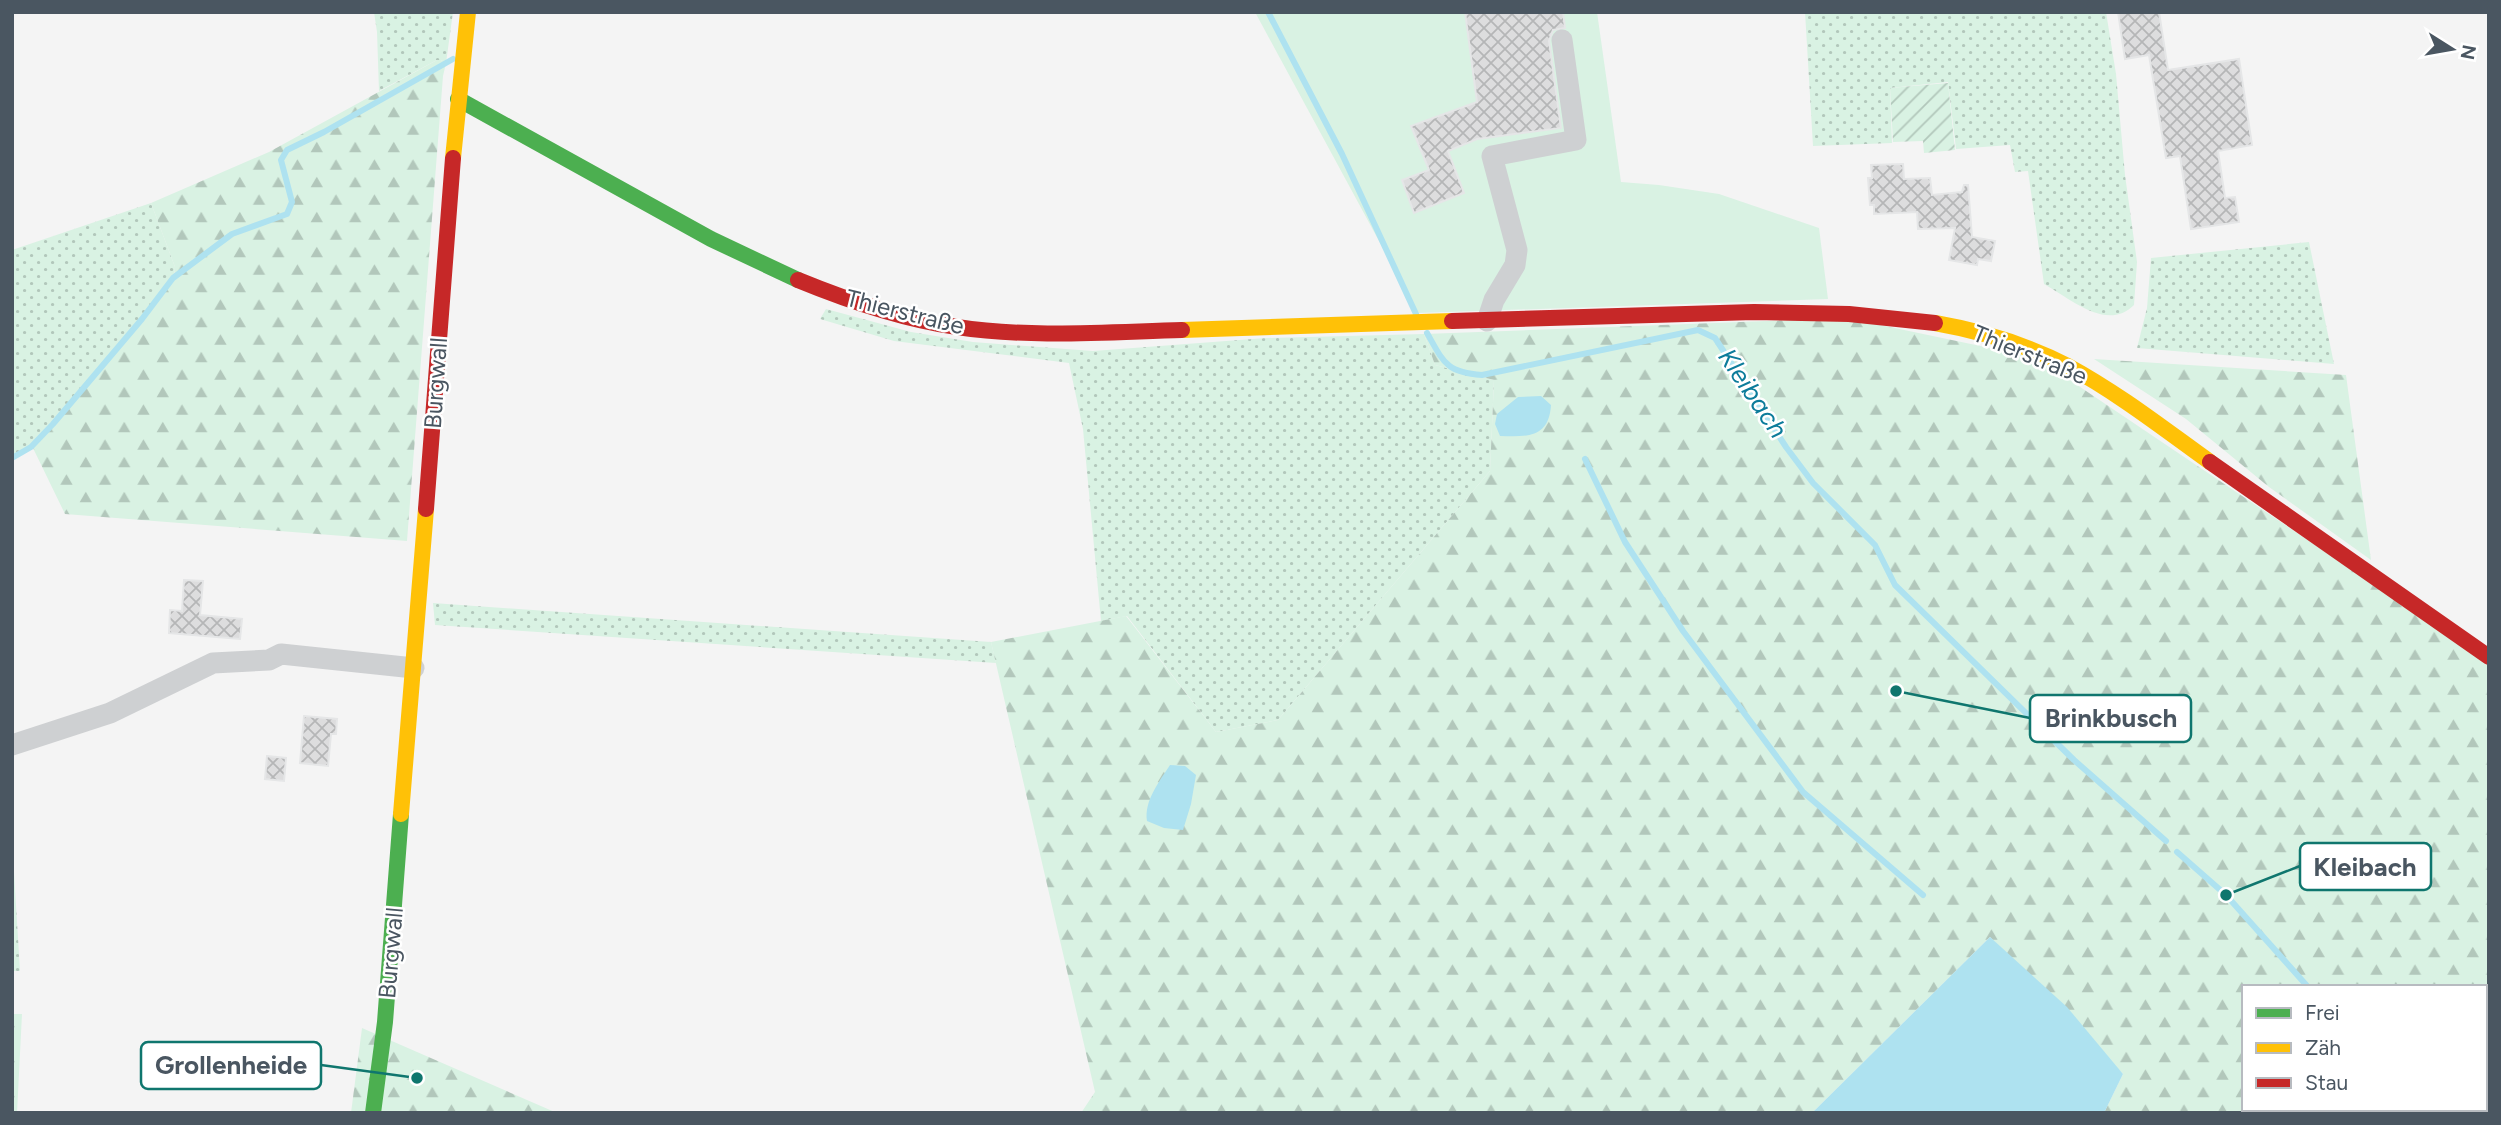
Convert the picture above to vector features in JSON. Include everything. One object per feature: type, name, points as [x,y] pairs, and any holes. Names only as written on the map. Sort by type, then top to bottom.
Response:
[{"type":"street","points":[[458,99],[468,12]]},
{"type":"street","points":[[1487,321],[1494,300],[1515,265],[1517,250],[1492,156],[1576,140],[1562,40]]},
{"type":"street","name":"Thierstraße","points":[[458,99],[759,264],[820,290],[914,319],[956,327],[1012,332],[1109,332],[1754,312],[1847,312],[1940,322],[1989,335],[2038,353],[2085,375],[2109,390],[2489,657]]},
{"type":"street","name":"Burgwall","points":[[373,1113],[386,1022],[458,99]]},
{"type":"street","points":[[12,745],[110,713],[213,663],[269,660],[281,654],[414,668]]},
{"type":"green space","points":[[374,12],[453,12],[446,63],[437,60],[379,91]]},
{"type":"green space","points":[[1255,12],[1597,12],[1621,182],[1719,194],[1819,228],[1828,299],[1418,313]]},
{"type":"green space","points":[[1805,12],[2106,12],[2116,74],[2125,175],[2137,262],[2134,305],[2112,315],[2101,314],[2077,304],[2044,284],[2028,171],[2015,172],[2010,145],[1956,149],[1948,82],[1890,88],[1892,143],[1813,146]]},
{"type":"green space","points":[[437,60],[446,63],[407,541],[65,514],[32,446],[145,317],[174,277],[175,267],[151,203],[269,152]]},
{"type":"green space","points":[[1948,83],[1955,150],[1924,153],[1923,141],[1893,142],[1890,88]]},
{"type":"green space","points":[[151,203],[175,267],[174,277],[145,317],[53,425],[32,446],[12,458],[12,250]]},
{"type":"green space","points":[[2309,242],[2334,364],[2137,348],[2147,308],[2151,258]]},
{"type":"green space","points":[[826,309],[911,332],[973,342],[1093,351],[1266,338],[1424,334],[1435,365],[1494,380],[1490,471],[1278,720],[1216,732],[1127,616],[1101,621],[1083,429],[1069,363],[894,341],[820,319]]},
{"type":"green space","points":[[1847,318],[2037,358],[2489,662],[2489,1113],[2104,1113],[2123,1074],[1990,937],[1812,1113],[1081,1113],[1095,1092],[991,642],[1126,616],[1216,732],[1278,720],[1490,471],[1494,380],[1435,365],[1424,334]]},
{"type":"green space","points":[[2094,359],[2346,375],[2371,560],[2269,487],[2186,419]]},
{"type":"green space","points":[[433,603],[991,642],[996,663],[435,625]]},
{"type":"green space","points":[[12,839],[20,971],[12,971]]},
{"type":"green space","points":[[12,1014],[22,1014],[17,1113],[12,1113]]},
{"type":"green space","points":[[362,1028],[557,1113],[351,1113]]},
{"type":"water","points":[[1541,396],[1551,405],[1546,424],[1541,430],[1527,435],[1500,436],[1495,424],[1497,414],[1518,397]]},
{"type":"water","points":[[1170,765],[1185,766],[1196,775],[1183,830],[1164,828],[1147,821],[1150,799]]},
{"type":"water","points":[[1990,937],[2067,1007],[2123,1074],[2104,1113],[1812,1113]]},
{"type":"building","points":[[1465,12],[1563,12],[1565,28],[1553,30],[1549,41],[1561,128],[1477,139],[1448,151],[1464,193],[1414,213],[1402,180],[1429,170],[1411,126],[1477,102]]},
{"type":"building","points":[[2118,12],[2159,12],[2168,70],[2239,59],[2252,145],[2218,151],[2225,198],[2235,197],[2239,222],[2191,229],[2180,156],[2166,158],[2149,55],[2125,59]]},
{"type":"building","points":[[1903,164],[1904,179],[1930,178],[1932,195],[1962,192],[1964,185],[1968,185],[1972,237],[1995,241],[1991,261],[1978,259],[1977,265],[1949,260],[1955,228],[1918,229],[1917,212],[1874,214],[1874,205],[1870,205],[1868,178],[1872,178],[1871,165]]},
{"type":"building","points":[[184,580],[203,581],[200,615],[242,619],[240,639],[169,633],[170,610],[182,611]]},
{"type":"building","points":[[304,716],[337,719],[336,734],[331,734],[328,766],[300,763]]},
{"type":"building","points":[[267,756],[286,758],[284,781],[265,779]]},
{"type":"waterway","name":"Kleibach","points":[[1268,12],[1342,154],[1416,314]]},
{"type":"waterway","points":[[12,458],[31,447],[53,424],[173,278],[232,234],[287,214],[292,202],[281,160],[287,150],[453,59]]},
{"type":"waterway","name":"Kleibach","points":[[1427,333],[1447,364],[1470,374],[1482,375],[1698,330],[1715,338],[1786,447],[1813,483],[1875,545],[1895,585],[2074,760],[2166,841]]},
{"type":"waterway","points":[[1585,459],[1625,542],[1683,631],[1803,792],[1923,895]]},
{"type":"waterway","name":"Kleibach","points":[[2177,852],[2226,895],[2306,985]]},
{"type":"traffic: fast","points":[[458,99],[711,239],[798,280]]},
{"type":"traffic: fast","points":[[373,1113],[385,1022],[401,814]]},
{"type":"traffic: slow","points":[[453,158],[468,12]]},
{"type":"traffic: slow","points":[[1182,330],[1452,321]]},
{"type":"traffic: slow","points":[[1935,323],[2003,340],[2068,366],[2123,400],[2210,462]]},
{"type":"traffic: slow","points":[[401,814],[426,509]]},
{"type":"traffic: jam","points":[[426,509],[453,158]]},
{"type":"traffic: jam","points":[[798,280],[876,308],[957,327],[1040,333],[1182,330]]},
{"type":"traffic: jam","points":[[1452,321],[1754,312],[1849,314],[1935,323]]},
{"type":"traffic: jam","points":[[2210,462],[2489,657]]},
{"type":"place","name":"Brinkbusch","points":[[1896,691]]},
{"type":"place","name":"Kleibach","points":[[2226,895]]},
{"type":"place","name":"Grollenheide","points":[[417,1078]]}]
